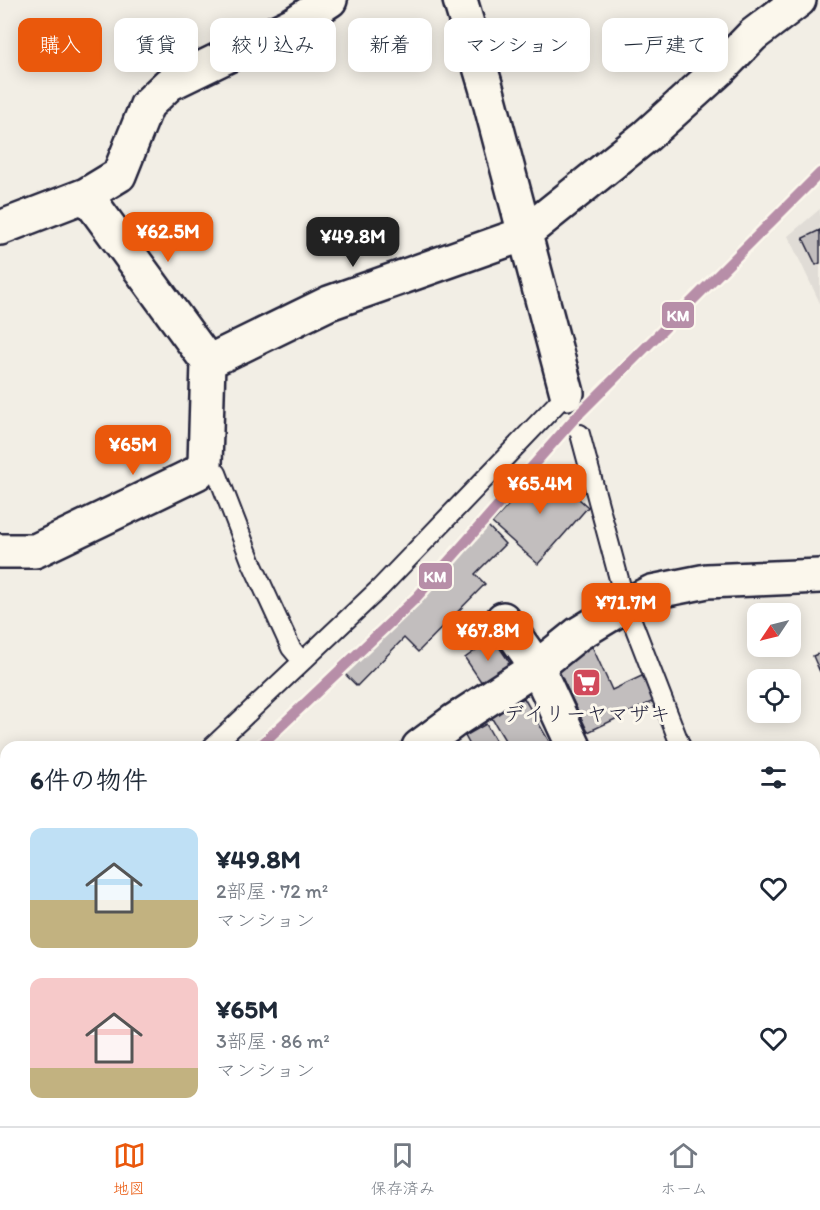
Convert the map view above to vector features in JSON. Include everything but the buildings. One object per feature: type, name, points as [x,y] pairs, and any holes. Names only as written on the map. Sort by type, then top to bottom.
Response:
[{"type":"street","points":[[0,228],[86,195],[119,175],[147,105],[169,84],[295,22],[330,0]]},
{"type":"street","points":[[460,0],[486,87],[567,393]]},
{"type":"street","points":[[208,362],[329,303],[524,234],[646,136],[719,70],[753,35],[800,0]]},
{"type":"street","points":[[0,551],[35,551],[197,473],[205,464],[208,362],[86,195]]},
{"type":"street","points":[[427,741],[537,667],[578,634],[652,592],[706,582],[820,576]]},
{"type":"street","points":[[503,619],[537,667],[571,741]]},
{"type":"lane","points":[[218,741],[380,588],[567,393]]},
{"type":"lane","points":[[580,434],[626,605],[679,741]]},
{"type":"lane","points":[[205,464],[217,473],[251,561],[291,648],[302,661]]},
{"type":"shaded area","points":[[820,209],[820,303],[788,236]]},
{"type":"transit line","name":"KM","points":[[265,741],[416,598],[575,418],[820,173]]},
{"type":"place","name":"デイリーヤマザキ","points":[[587,682]]}]
